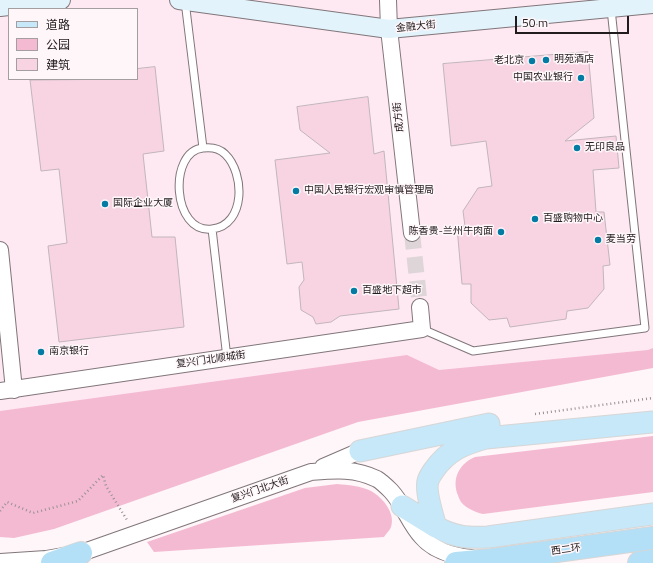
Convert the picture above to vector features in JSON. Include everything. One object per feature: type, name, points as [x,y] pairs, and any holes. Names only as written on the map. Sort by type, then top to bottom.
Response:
[{"type":"highway","name":"西二环","points":[[456,563],[491,560],[653,538]]},
{"type":"highway","points":[[52,563],[81,553]]},
{"type":"highway","points":[[639,563],[653,561]]},
{"type":"main road","points":[[2,4],[61,0]]},
{"type":"main road","name":"金融大街","points":[[182,0],[389,16],[653,4]]},
{"type":"main road","points":[[267,0],[389,16],[558,0]]},
{"type":"main road","points":[[360,451],[485,425],[653,409]]},
{"type":"main road","points":[[436,527],[429,504],[427,482],[440,462],[452,452],[468,443],[486,438],[653,422]]},
{"type":"main road","points":[[402,506],[436,527],[449,533],[468,538],[481,538],[653,514]]},
{"type":"street","name":"成方街","points":[[389,16],[412,233]]},
{"type":"street","points":[[0,250],[7,390]]},
{"type":"street","points":[[420,307],[422,329]]},
{"type":"street","name":"复兴门北顺城街","points":[[7,390],[422,329]]},
{"type":"street","points":[[312,472],[360,451]]},
{"type":"street","name":"复兴门北大街","points":[[4,560],[46,559],[81,553],[312,472],[346,470],[364,473],[379,480],[394,495],[421,537],[432,546],[449,554],[491,560]]},
{"type":"lane","points":[[182,0],[202,148]]},
{"type":"lane","points":[[422,329],[473,351],[645,328],[611,7]]},
{"type":"lane","points":[[202,148],[217,148],[225,154],[235,171],[239,186],[239,200],[234,215],[225,224],[212,229],[199,227],[187,215],[183,207],[178,187],[179,177],[186,160],[196,150],[202,148]]},
{"type":"lane","points":[[212,229],[227,358]]},
{"type":"shaded area","points":[[0,0],[653,0],[653,367],[0,424]]},
{"type":"green space","points":[[653,348],[653,368],[358,422],[54,529],[14,538],[0,537],[0,411],[407,355],[439,370],[648,350]]},
{"type":"green space","points":[[653,436],[653,492],[483,514],[465,506],[461,502],[457,493],[456,481],[459,471],[466,463],[475,457]]},
{"type":"green space","points":[[337,484],[367,489],[383,501],[392,516],[390,528],[384,537],[154,552],[147,542],[305,488]]},
{"type":"building","name":"百盛购物中心","points":[[588,52],[594,118],[565,141],[616,136],[619,168],[593,170],[596,212],[604,212],[610,265],[603,266],[604,289],[588,308],[567,311],[566,319],[510,327],[507,318],[489,320],[471,303],[471,284],[462,284],[457,227],[465,226],[463,211],[478,188],[492,186],[486,141],[451,146],[443,64]]},
{"type":"building","name":"国际企业大厦","points":[[155,67],[164,151],[143,154],[152,237],[175,237],[184,327],[59,342],[48,246],[67,243],[59,169],[41,171],[30,80],[138,80],[138,69]]},
{"type":"building","points":[[368,97],[374,154],[384,151],[399,309],[340,316],[331,322],[316,324],[313,317],[301,310],[299,287],[304,280],[302,262],[287,264],[275,160],[330,153],[300,130],[297,107]]},
{"type":"tunnel","points":[[412,233],[420,307]]},
{"type":"place","name":"明苑酒店","points":[[546,60]]},
{"type":"place","name":"老北京","points":[[532,61]]},
{"type":"place","name":"中国农业银行","points":[[581,78]]},
{"type":"place","name":"无印良品","points":[[577,148]]},
{"type":"place","name":"中国人民银行宏观审慎管理局","points":[[296,191]]},
{"type":"place","name":"国际企业大厦","points":[[105,204]]},
{"type":"place","name":"百盛购物中心","points":[[535,219]]},
{"type":"place","name":"陈香贵-兰州牛肉面","points":[[501,232]]},
{"type":"place","name":"麦当劳","points":[[598,240]]},
{"type":"place","name":"百盛地下超市","points":[[354,291]]},
{"type":"place","name":"南京银行","points":[[41,352]]}]
